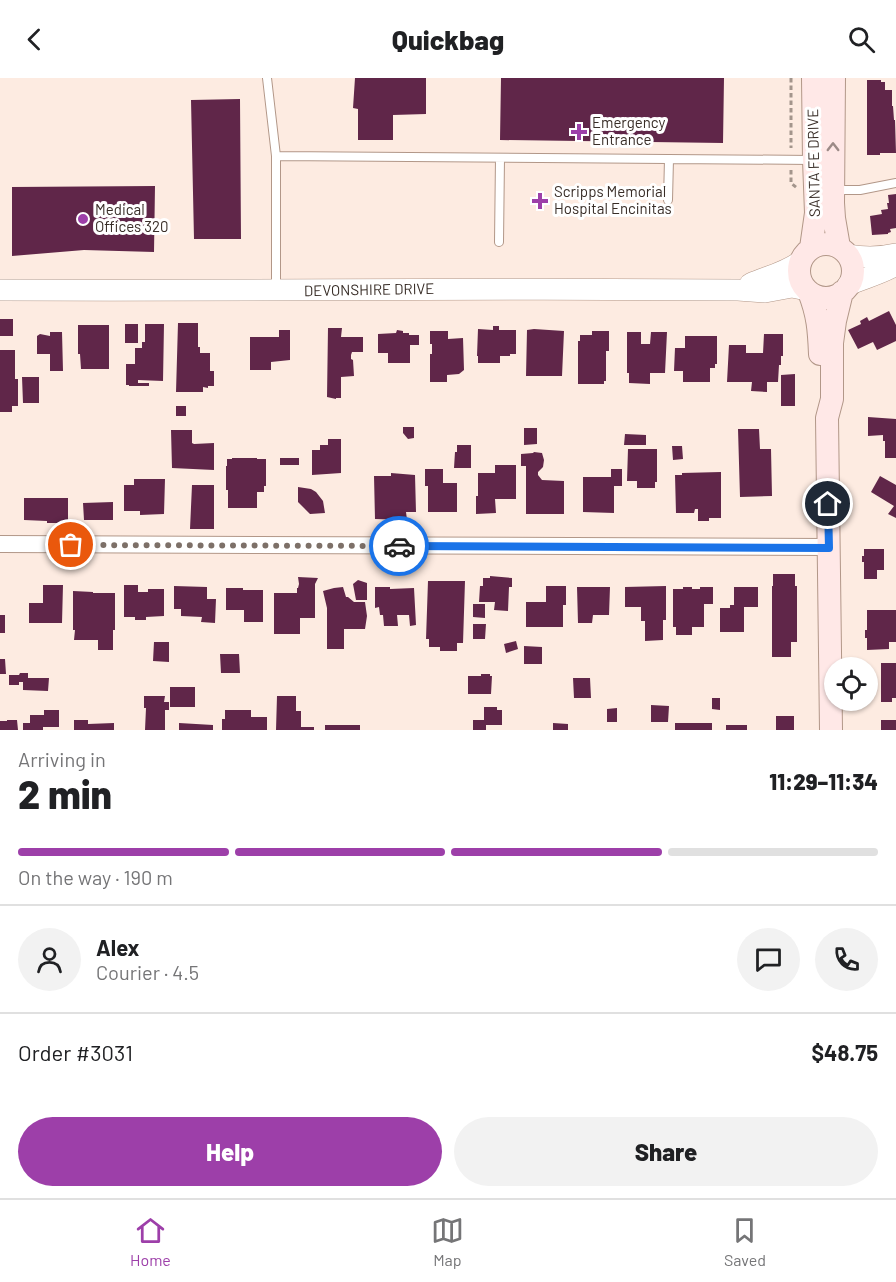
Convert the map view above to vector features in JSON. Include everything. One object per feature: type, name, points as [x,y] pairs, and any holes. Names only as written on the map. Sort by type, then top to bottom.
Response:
[{"type":"main road","name":"SANTA FE DRIVE","points":[[806,254],[816,213],[813,78]]},
{"type":"main road","name":"SANTA FE DRIVE","points":[[834,78],[834,218],[843,251]]},
{"type":"main road","points":[[827,418],[820,399],[818,320],[815,306],[801,282],[799,271],[806,254],[825,244],[832,244],[843,251],[853,273],[845,289],[835,321],[832,343],[832,399],[827,418],[831,730]]},
{"type":"main road","points":[[808,291],[822,298],[829,298],[845,289]]},
{"type":"street","points":[[843,251],[866,258],[896,254]]},
{"type":"street","name":"DEVONSHIRE DRIVE","points":[[738,290],[790,269],[806,254]]},
{"type":"street","points":[[845,289],[866,277],[886,271],[896,265]]},
{"type":"street","name":"DEVONSHIRE DRIVE","points":[[0,290],[276,291],[538,288],[765,291],[792,287],[808,291]]},
{"type":"street","points":[[0,544],[829,548]]},
{"type":"lane","points":[[267,78],[276,156],[276,291]]},
{"type":"lane","points":[[276,156],[814,160]]},
{"type":"lane","points":[[499,242],[500,158]]},
{"type":"lane","points":[[668,200],[669,159]]},
{"type":"lane","points":[[833,190],[860,190],[896,183]]},
{"type":"building","points":[[355,78],[426,78],[426,114],[393,115],[393,140],[358,140],[358,109],[353,108]]},
{"type":"building","points":[[501,78],[724,78],[723,143],[500,140]]},
{"type":"building","points":[[867,80],[881,80],[885,82],[885,90],[892,90],[896,153],[867,155]]},
{"type":"building","points":[[240,99],[241,239],[194,239],[191,100]]},
{"type":"building","name":"Medical Offices 320","points":[[155,186],[154,252],[84,250],[12,256],[12,187]]},
{"type":"building","points":[[896,194],[896,228],[890,229],[891,232],[888,234],[872,235],[870,216],[882,214],[881,210],[888,209],[888,195]]},
{"type":"building","points":[[889,311],[896,325],[896,341],[877,350],[873,342],[858,349],[848,330],[861,324],[860,321],[867,317],[869,321]]},
{"type":"building","points":[[0,319],[13,319],[13,336],[0,336]]},
{"type":"building","points":[[178,323],[198,323],[200,353],[210,353],[210,371],[214,371],[214,386],[203,387],[203,392],[176,392]]},
{"type":"building","points":[[125,324],[138,324],[138,343],[125,343]]},
{"type":"building","points":[[145,324],[164,324],[163,381],[138,380],[138,383],[149,383],[149,386],[129,386],[126,385],[126,364],[135,364],[135,348],[142,348],[142,342],[145,342]]},
{"type":"building","points":[[78,325],[109,325],[109,369],[81,369],[80,354],[78,354]]},
{"type":"building","points":[[493,326],[499,326],[499,330],[516,330],[516,354],[500,356],[500,363],[478,363],[478,329],[493,330]]},
{"type":"building","points":[[328,328],[342,328],[341,337],[363,337],[363,352],[352,352],[351,355],[354,376],[341,377],[341,398],[336,399],[327,397]]},
{"type":"building","points":[[279,330],[290,330],[290,360],[271,362],[271,370],[250,370],[250,337],[279,337]]},
{"type":"building","points":[[397,330],[409,333],[409,335],[419,335],[419,345],[410,345],[410,363],[388,363],[388,353],[378,353],[378,334],[396,333]]},
{"type":"building","points":[[527,330],[564,331],[562,376],[526,376]]},
{"type":"building","points":[[430,331],[448,331],[448,339],[463,338],[464,370],[459,374],[447,375],[447,382],[430,382],[432,344],[430,344]]},
{"type":"building","points":[[592,331],[609,331],[606,381],[604,384],[578,384],[578,341],[580,341],[580,335],[592,335]]},
{"type":"building","points":[[50,332],[62,332],[63,371],[50,371],[50,354],[37,354],[37,336],[40,334],[50,336]]},
{"type":"building","points":[[627,332],[641,332],[641,344],[650,344],[651,332],[667,332],[665,373],[650,373],[650,384],[629,383]]},
{"type":"building","points":[[764,334],[783,334],[783,356],[781,356],[781,365],[779,365],[778,382],[767,382],[767,392],[751,391],[752,382],[727,382],[729,345],[746,345],[746,353],[763,353]]},
{"type":"building","points":[[685,336],[717,336],[717,364],[715,368],[710,368],[710,382],[683,382],[683,371],[674,371],[675,348],[685,348]]},
{"type":"building","points":[[0,350],[15,350],[18,406],[12,406],[12,412],[0,412]]},
{"type":"building","points":[[795,374],[795,406],[781,406],[781,375]]},
{"type":"building","points":[[22,377],[39,377],[39,403],[23,403]]},
{"type":"building","points":[[176,406],[186,406],[186,416],[176,416]]},
{"type":"building","points":[[868,417],[896,419],[896,458],[885,458],[883,435],[868,436]]},
{"type":"building","points":[[403,427],[414,427],[414,438],[408,439],[403,433]]},
{"type":"building","points":[[524,428],[537,428],[537,444],[524,445]]},
{"type":"building","points":[[738,429],[759,429],[760,449],[771,449],[772,496],[740,497]]},
{"type":"building","points":[[171,430],[192,430],[192,443],[194,444],[214,443],[214,470],[172,468]]},
{"type":"building","points":[[625,434],[646,435],[646,445],[624,445]]},
{"type":"building","points":[[328,439],[341,439],[341,473],[312,475],[312,450],[320,450],[320,445],[328,445]]},
{"type":"building","points":[[457,445],[471,445],[471,468],[454,468]]},
{"type":"building","points":[[672,446],[682,446],[683,459],[673,460]]},
{"type":"building","points":[[628,449],[657,449],[655,488],[637,488],[637,481],[627,481]]},
{"type":"building","points":[[542,453],[544,460],[543,467],[538,472],[542,480],[564,481],[564,514],[526,514],[526,466],[521,466],[521,454]]},
{"type":"building","points":[[280,458],[299,458],[299,465],[280,465]]},
{"type":"building","points":[[227,459],[266,459],[266,486],[264,486],[264,492],[257,492],[257,508],[228,508],[226,466]]},
{"type":"building","points":[[495,465],[516,465],[516,499],[495,499],[496,513],[476,514],[478,473],[495,473]]},
{"type":"building","points":[[425,469],[443,469],[443,483],[457,483],[457,512],[428,512],[428,486],[425,486]]},
{"type":"building","points":[[611,469],[622,469],[622,486],[614,486],[614,513],[583,512],[583,477],[611,477]]},
{"type":"building","points":[[721,472],[721,518],[698,521],[698,509],[695,509],[694,513],[676,513],[675,475]]},
{"type":"building","points":[[391,473],[415,475],[416,512],[406,512],[407,520],[375,519],[374,476],[391,476]]},
{"type":"building","points":[[880,476],[896,485],[896,518],[888,514],[894,506],[871,492]]},
{"type":"building","points":[[134,479],[165,479],[164,514],[140,515],[140,511],[124,511],[124,485],[134,485]]},
{"type":"building","points":[[192,485],[214,485],[214,529],[190,529]]},
{"type":"building","points":[[298,487],[316,492],[323,501],[325,513],[310,514],[298,502]]},
{"type":"building","points":[[24,498],[68,498],[68,521],[66,523],[47,523],[47,521],[24,520]]},
{"type":"building","points":[[113,502],[113,520],[84,520],[83,503]]},
{"type":"building","points":[[864,549],[884,549],[884,570],[877,570],[877,579],[864,579],[862,556],[864,556]]},
{"type":"building","points":[[773,574],[795,574],[797,642],[791,642],[791,657],[772,657]]},
{"type":"building","points":[[490,576],[512,578],[512,587],[509,587],[508,611],[494,610],[495,602],[479,602],[483,578],[490,578]]},
{"type":"building","points":[[298,577],[318,578],[315,584],[315,618],[300,618],[300,634],[274,634],[274,593],[297,593]]},
{"type":"building","points":[[358,580],[367,583],[367,600],[356,600],[353,584]]},
{"type":"building","points":[[428,581],[465,581],[463,643],[457,643],[457,651],[440,651],[440,647],[429,647],[429,639],[426,639]]},
{"type":"building","points":[[43,585],[63,585],[62,623],[29,623],[29,603],[43,603]]},
{"type":"building","points":[[124,585],[138,585],[138,592],[148,592],[148,589],[164,589],[164,616],[146,617],[146,620],[124,617]]},
{"type":"building","points":[[174,586],[207,587],[207,599],[216,599],[215,623],[201,622],[202,617],[181,616],[181,609],[174,609]]},
{"type":"building","points":[[546,586],[566,586],[563,627],[526,627],[526,602],[546,602]]},
{"type":"building","points":[[666,586],[666,620],[663,620],[663,640],[645,641],[645,621],[641,621],[641,607],[625,607],[625,587]]},
{"type":"building","points":[[343,587],[346,597],[354,602],[365,602],[367,616],[365,629],[344,629],[344,649],[327,649],[327,608],[323,591]]},
{"type":"building","points":[[375,587],[414,588],[416,625],[410,626],[409,615],[397,615],[398,626],[384,626],[383,615],[380,615],[379,607],[375,608]]},
{"type":"building","points":[[577,587],[610,587],[609,615],[593,615],[592,623],[578,623]]},
{"type":"building","points":[[683,587],[700,589],[700,587],[713,587],[713,604],[704,604],[704,627],[692,627],[692,635],[676,635],[676,627],[673,627],[673,589],[683,589]]},
{"type":"building","points":[[734,587],[758,587],[758,607],[744,607],[744,632],[720,632],[720,608],[730,608],[730,605],[734,605]]},
{"type":"building","points":[[226,588],[263,590],[263,622],[244,622],[244,610],[226,610]]},
{"type":"building","points":[[73,591],[115,593],[113,650],[98,650],[98,640],[74,640]]},
{"type":"building","points":[[473,604],[485,604],[485,618],[473,617]]},
{"type":"building","points":[[867,610],[896,610],[896,642],[889,642],[889,649],[867,650],[865,630],[867,630]]},
{"type":"building","points":[[0,615],[5,615],[5,633],[0,633]]},
{"type":"building","points":[[473,624],[486,624],[485,639],[473,639]]},
{"type":"building","points":[[516,641],[518,649],[506,653],[504,644]]},
{"type":"building","points":[[154,642],[169,642],[169,662],[153,661]]},
{"type":"building","points":[[524,646],[542,647],[542,664],[524,664]]},
{"type":"building","points":[[220,654],[239,654],[240,673],[221,673]]},
{"type":"building","points":[[0,659],[5,659],[6,674],[0,674]]},
{"type":"building","points":[[881,663],[896,663],[896,698],[892,698],[892,702],[881,702]]},
{"type":"building","points":[[28,673],[28,678],[49,678],[48,691],[23,690],[23,682],[19,682],[19,685],[9,685],[9,675]]},
{"type":"building","points":[[481,674],[492,676],[491,694],[468,694],[468,676],[481,676]]},
{"type":"building","points":[[573,678],[590,678],[591,698],[574,698]]},
{"type":"building","points":[[170,687],[195,687],[195,707],[170,707]]},
{"type":"building","points":[[144,696],[165,696],[164,702],[169,702],[169,710],[165,710],[165,730],[145,730]]},
{"type":"building","points":[[277,696],[296,696],[296,711],[301,711],[301,727],[314,727],[314,730],[276,730]]},
{"type":"building","points":[[712,698],[720,698],[720,710],[712,709]]},
{"type":"building","points":[[651,705],[669,706],[668,722],[651,722]]},
{"type":"building","points":[[484,707],[497,707],[497,710],[502,710],[502,725],[486,725],[486,730],[473,730],[473,720],[484,720]]},
{"type":"building","points":[[617,708],[617,722],[607,722],[607,709]]},
{"type":"building","points":[[44,710],[59,710],[59,727],[23,730],[23,723],[30,723],[30,715],[44,715]]},
{"type":"building","points":[[225,710],[251,710],[251,717],[267,717],[267,730],[222,730]]},
{"type":"building","points":[[776,716],[794,716],[794,730],[776,730]]},
{"type":"building","points":[[17,720],[18,730],[0,730],[0,721]]},
{"type":"building","points":[[74,720],[88,720],[88,724],[114,723],[114,730],[74,730]]},
{"type":"building","points":[[881,720],[896,720],[896,730],[881,730]]},
{"type":"building","points":[[179,723],[213,725],[213,730],[179,730]]},
{"type":"building","points":[[553,723],[568,724],[568,730],[553,730]]},
{"type":"building","points":[[675,723],[712,723],[712,730],[675,730]]},
{"type":"building","points":[[325,725],[360,725],[360,730],[325,730]]},
{"type":"building","points":[[726,725],[747,725],[747,730],[726,730]]},
{"type":"way so far","points":[[71,545],[399,546]]},
{"type":"place","name":"Emergency Entrance","points":[[579,132]]},
{"type":"place","name":"Scripps Memorial Hospital Encinitas","points":[[540,201]]},
{"type":"place","name":"Medical Offices 320","points":[[83,219]]},
{"type":"route","points":[[399,546],[829,548],[828,504]]}]
